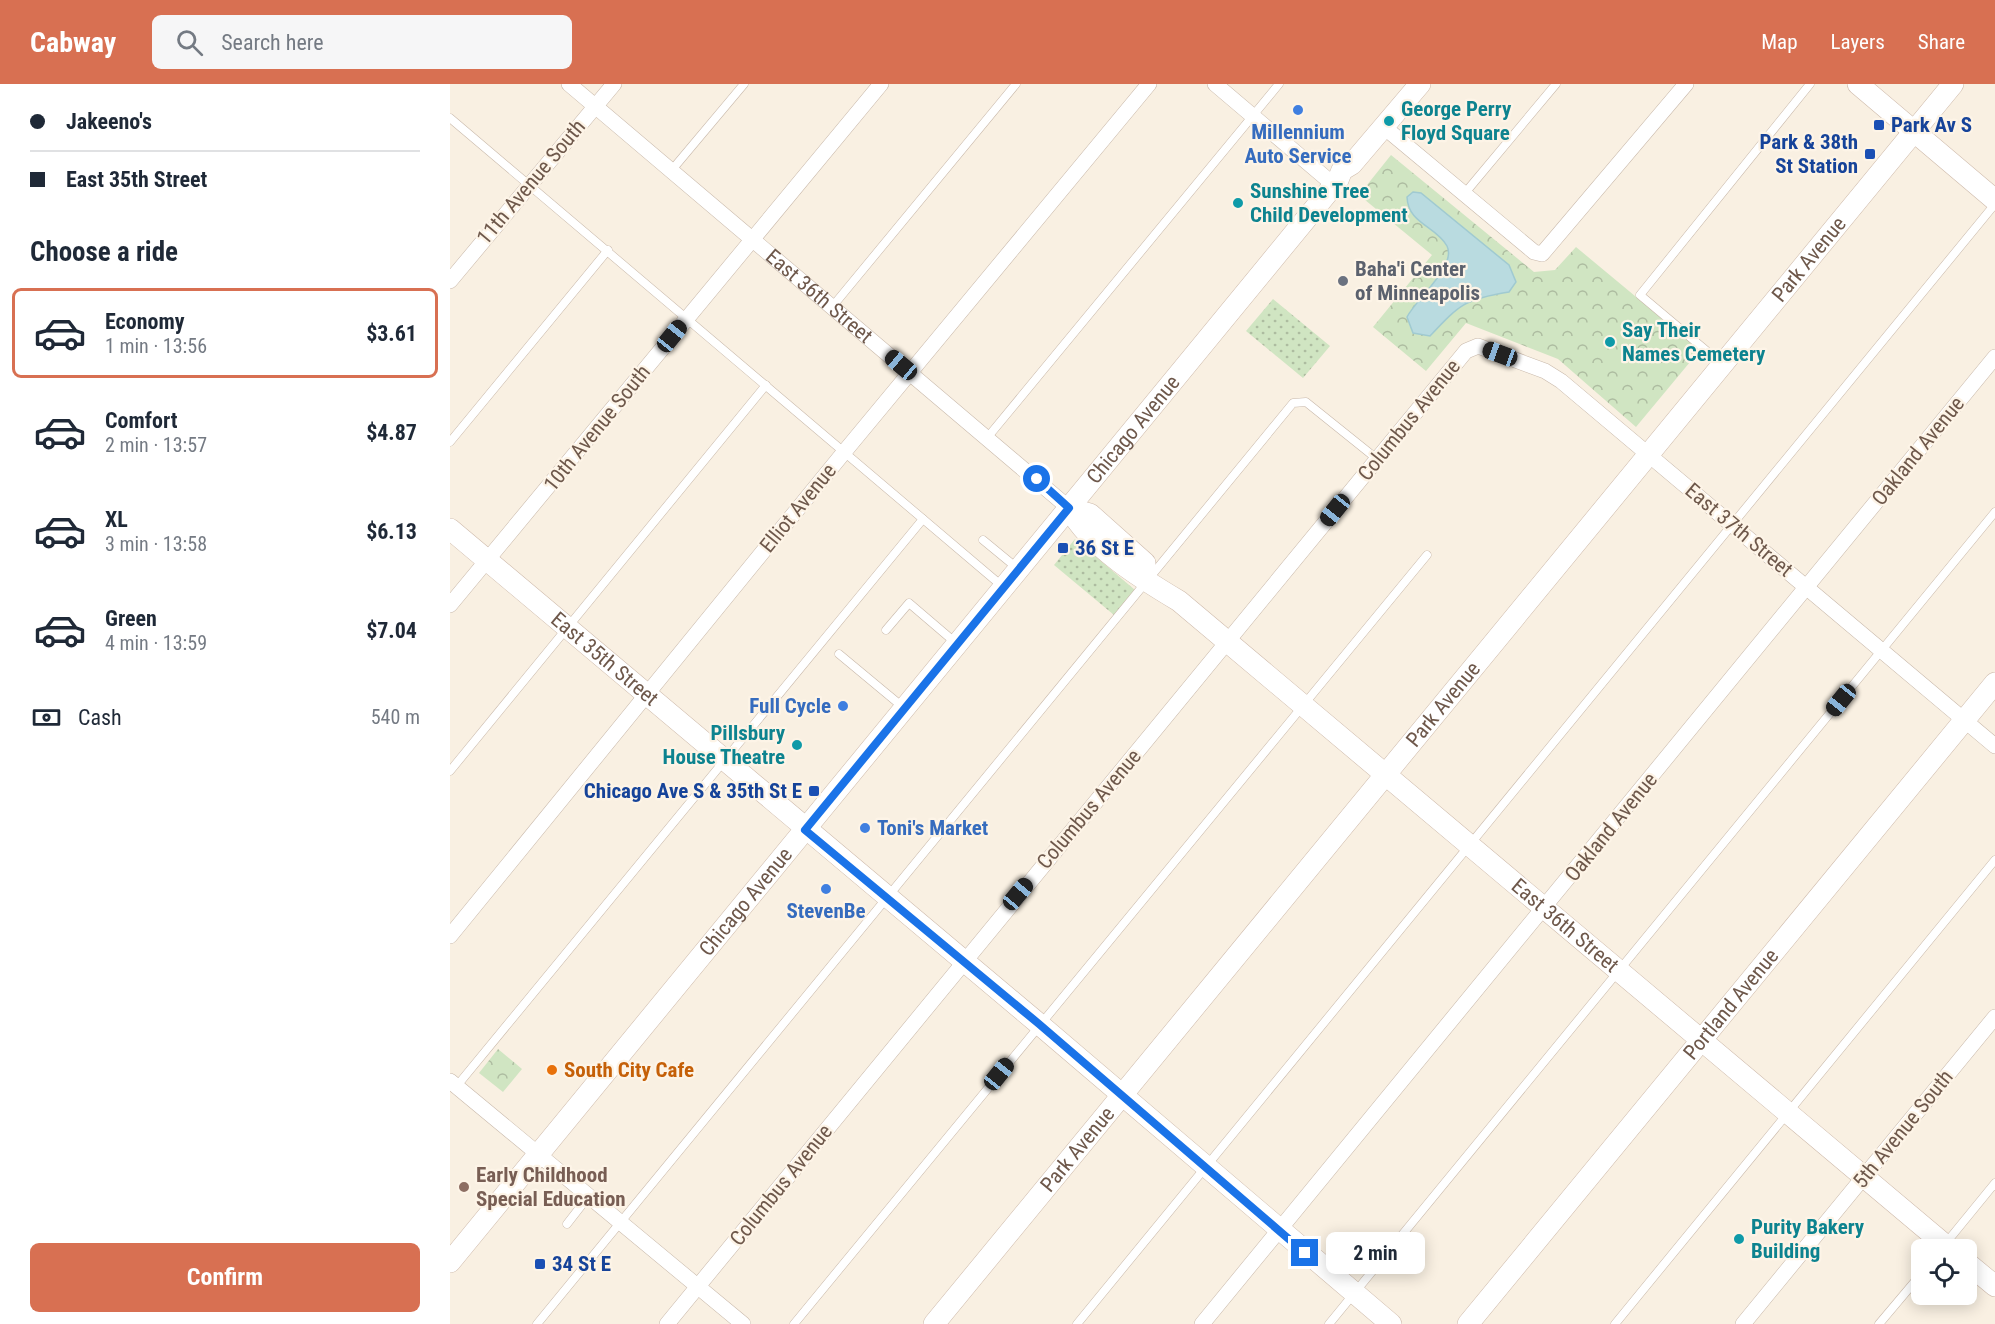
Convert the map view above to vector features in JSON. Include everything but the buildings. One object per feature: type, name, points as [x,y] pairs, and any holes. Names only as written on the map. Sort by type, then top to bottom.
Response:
[{"type":"street","name":"East 36th Street","points":[[570,84],[1069,508],[1080,528],[1151,577],[1936,1239]]},
{"type":"street","name":"11th Avenue South","points":[[450,281],[614,84]]},
{"type":"street","name":"10th Avenue South","points":[[450,605],[881,84]]},
{"type":"street","name":"Elliot Avenue","points":[[450,936],[845,451],[1149,84]]},
{"type":"street","points":[[1215,84],[1253,115],[1343,175]]},
{"type":"street","name":"Chicago Avenue","points":[[450,1262],[1420,84]]},
{"type":"street","points":[[1384,127],[1465,192],[1534,252],[1542,254],[1686,84]]},
{"type":"street","points":[[1858,84],[1995,202]]},
{"type":"street","name":"Park Avenue","points":[[934,1324],[1953,84]]},
{"type":"street","name":"East 37th Street","points":[[1466,351],[1478,346],[1545,371],[1561,381],[1995,746]]},
{"type":"street","name":"Columbus Avenue","points":[[667,1324],[1466,351]]},
{"type":"street","name":"Oakland Avenue","points":[[1202,1324],[1995,357]]},
{"type":"street","name":"East 35th Street","points":[[450,529],[805,830],[1039,1024],[1391,1324]]},
{"type":"street","name":"Portland Avenue","points":[[1468,1324],[1995,683]]},
{"type":"street","name":"5th Avenue South","points":[[1743,1324],[1995,1017]]},
{"type":"street","points":[[453,1084],[742,1324]]},
{"type":"street","points":[[1977,1271],[1995,1286]]},
{"type":"lane","points":[[671,171],[744,84]]},
{"type":"lane","points":[[832,307],[1016,84]]},
{"type":"lane","points":[[987,438],[1279,84]]},
{"type":"lane","points":[[1465,192],[1556,84]]},
{"type":"lane","points":[[1722,364],[1640,295],[1810,84]]},
{"type":"lane","points":[[451,121],[530,184],[1005,589]]},
{"type":"lane","points":[[1077,1324],[1995,202]]},
{"type":"lane","points":[[450,442],[608,250]]},
{"type":"lane","points":[[450,771],[766,385]]},
{"type":"lane","points":[[537,1324],[1293,403],[1306,402],[1377,459]]},
{"type":"lane","points":[[1329,1324],[1995,512]]},
{"type":"lane","points":[[453,1084],[923,519]]},
{"type":"lane","points":[[983,540],[1020,570]]},
{"type":"lane","points":[[794,1324],[1427,555]]},
{"type":"lane","points":[[886,630],[909,603],[958,645]]},
{"type":"lane","points":[[840,654],[906,709]]},
{"type":"lane","points":[[1615,1324],[1995,860]]},
{"type":"lane","points":[[1953,1239],[1995,1183]]},
{"type":"lane","points":[[567,1224],[588,1197]]},
{"type":"lane","points":[[1879,1324],[1911,1286]]},
{"type":"green space","points":[[1391,155],[1534,272],[1555,270],[1576,247],[1700,350],[1636,427],[1558,359],[1466,323],[1426,371],[1373,327],[1432,255],[1359,195]]},
{"type":"green space","points":[[1273,299],[1330,346],[1303,378],[1246,331]]},
{"type":"green space","points":[[1075,539],[1135,590],[1114,615],[1054,565]]},
{"type":"green space","points":[[498,1049],[522,1069],[503,1092],[479,1073]]},
{"type":"water","points":[[1413,192],[1421,193],[1509,265],[1516,282],[1509,292],[1482,297],[1464,305],[1430,336],[1413,333],[1407,317],[1441,273],[1449,254],[1442,239],[1412,213],[1407,197]]},
{"type":"place","name":"Millennium Auto Service","points":[[1298,110]]},
{"type":"place","name":"George Perry Floyd Square","points":[[1389,121]]},
{"type":"place","name":"Park Av S","points":[[1879,125]]},
{"type":"place","name":"Park & 38th St Station","points":[[1870,154]]},
{"type":"place","name":"Sunshine Tree Child Development","points":[[1238,203]]},
{"type":"place","name":"Baha'i Center of Minneapolis","points":[[1343,281]]},
{"type":"place","name":"Say Their Names Cemetery","points":[[1610,342]]},
{"type":"place","name":"36 St E","points":[[1063,548]]},
{"type":"place","name":"Full Cycle","points":[[843,706]]},
{"type":"place","name":"Pillsbury House Theatre","points":[[797,745]]},
{"type":"place","name":"Chicago Ave S & 35th St E","points":[[814,791]]},
{"type":"place","name":"Toni's Market","points":[[865,828]]},
{"type":"place","name":"StevenBe","points":[[826,889]]},
{"type":"place","name":"South City Cafe","points":[[552,1070]]},
{"type":"place","name":"Early Childhood Special Education","points":[[464,1187]]},
{"type":"place","name":"Purity Bakery Building","points":[[1739,1239]]},
{"type":"place","name":"34 St E","points":[[540,1264]]},
{"type":"route","points":[[1037,479],[1069,508],[1005,589],[805,830],[1039,1024],[1305,1253]]}]
